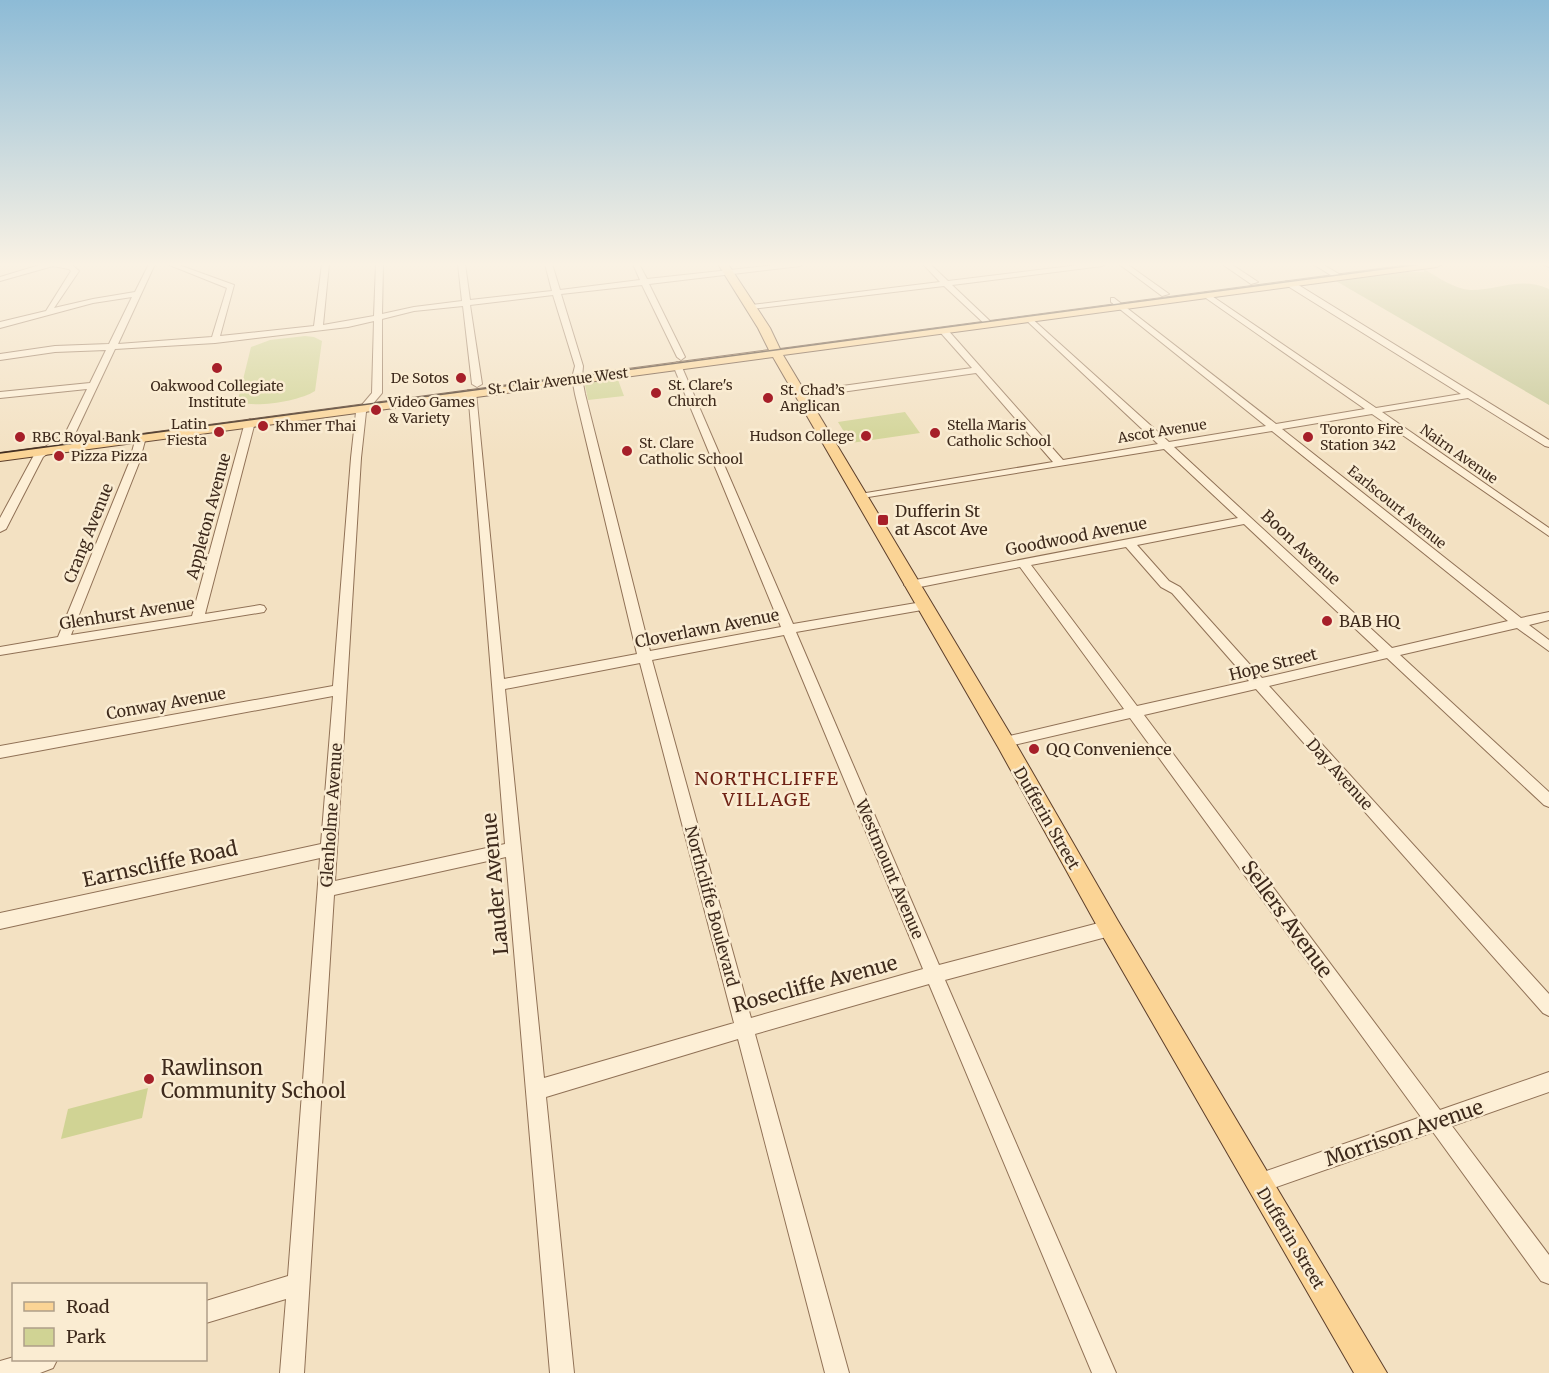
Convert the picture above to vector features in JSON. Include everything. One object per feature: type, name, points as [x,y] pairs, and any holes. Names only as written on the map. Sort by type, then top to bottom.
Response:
[{"type":"main road","name":"Dufferin Street","points":[[763,328],[799,395],[922,606],[1005,742],[1110,928],[1371,1373]]},
{"type":"main road","name":"St. Clair Avenue West","points":[[0,447],[370,402],[931,328]]},
{"type":"main road","name":"St. Clair Avenue West","points":[[774,349],[952,328]]},
{"type":"main road","name":"St. Clair Avenue West","points":[[0,457],[250,422],[370,402]]},
{"type":"street","points":[[0,529],[39,455],[70,434],[121,328]]},
{"type":"street","points":[[215,340],[219,328]]},
{"type":"street","points":[[0,357],[55,349],[215,340],[317,328]]},
{"type":"street","name":"Glenholme Avenue","points":[[292,1373],[356,458],[361,412],[370,402],[377,328]]},
{"type":"street","name":"Lauder Avenue","points":[[468,328],[534,1090],[562,1373]]},
{"type":"street","name":"Northcliffe Boulevard","points":[[568,328],[646,657],[837,1373]]},
{"type":"street","name":"Westmount Avenue","points":[[665,328],[788,630],[1104,1373]]},
{"type":"street","name":"Boon Avenue","points":[[1040,328],[1549,801]]},
{"type":"street","name":"Earlscourt Avenue","points":[[1148,328],[1549,647]]},
{"type":"street","name":"Nairn Avenue","points":[[1255,328],[1549,533]]},
{"type":"street","points":[[1361,328],[1549,444]]},
{"type":"street","points":[[943,330],[1061,464]]},
{"type":"street","points":[[799,395],[977,370]]},
{"type":"street","points":[[0,395],[95,385]]},
{"type":"street","name":"Ascot Avenue","points":[[860,497],[1468,395]]},
{"type":"street","name":"Appleton Avenue","points":[[198,618],[250,422]]},
{"type":"street","name":"Crang Avenue","points":[[63,640],[134,463],[141,437]]},
{"type":"street","name":"Goodwood Avenue","points":[[910,585],[1247,520]]},
{"type":"street","name":"Day Avenue","points":[[1129,543],[1165,584],[1176,590],[1549,1007]]},
{"type":"street","name":"Sellers Avenue","points":[[1024,564],[1549,1274]]},
{"type":"street","name":"Cloverlawn Avenue","points":[[498,685],[922,606]]},
{"type":"street","name":"Glenhurst Avenue","points":[[0,651],[260,609]]},
{"type":"street","name":"Hope Street","points":[[1005,742],[1549,616]]},
{"type":"street","name":"Conway Avenue","points":[[0,752],[339,690]]},
{"type":"street","name":"Earnscliffe Road","points":[[0,921],[329,849]]},
{"type":"street","points":[[326,890],[513,849]]},
{"type":"street","name":"Rosecliffe Avenue","points":[[534,1090],[561,1084],[744,1027],[1110,928]]},
{"type":"street","name":"Morrison Avenue","points":[[1259,1183],[1549,1082]]},
{"type":"street","points":[[207,1312],[299,1284]]},
{"type":"street","points":[[0,1373],[39,1361]]},
{"type":"green space","points":[[1417,328],[1549,328],[1549,405]]},
{"type":"green space","points":[[305,336],[322,341],[315,391],[278,403],[239,402],[251,347],[270,340]]},
{"type":"green space","points":[[617,377],[624,396],[588,400],[585,385],[592,384],[591,380]]},
{"type":"green space","points":[[905,412],[920,433],[851,443],[838,422]]},
{"type":"green space","points":[[148,1088],[142,1118],[61,1139],[68,1109]]},
{"type":"tram line","points":[[0,453],[939,328]]},
{"type":"place","name":"Oakwood Collegiate Institute","points":[[217,368]]},
{"type":"place","name":"De Sotos","points":[[461,378]]},
{"type":"place","name":"St. Clare's Church","points":[[656,393]]},
{"type":"place","name":"St. Chad’s Anglican","points":[[768,398]]},
{"type":"place","name":"Video Games & Variety","points":[[376,410]]},
{"type":"place","name":"Khmer Thai","points":[[263,426]]},
{"type":"place","name":"Latin Fiesta","points":[[219,432]]},
{"type":"place","name":"Stella Maris Catholic School","points":[[935,433]]},
{"type":"place","name":"Hudson College","points":[[866,436]]},
{"type":"place","name":"RBC Royal Bank","points":[[20,437]]},
{"type":"place","name":"Toronto Fire Station 342","points":[[1308,437]]},
{"type":"place","name":"St. Clare Catholic School","points":[[627,451]]},
{"type":"place","name":"Pizza Pizza","points":[[59,456]]},
{"type":"place","name":"Dufferin St at Ascot Ave","points":[[883,520]]},
{"type":"place","name":"BAB HQ","points":[[1327,621]]},
{"type":"place","name":"QQ Convenience","points":[[1034,749]]},
{"type":"place","name":"Rawlinson Community School","points":[[149,1079]]},
{"type":"district","name":"NORTHCLIFFE VILLAGE","points":[[767,789]]}]
